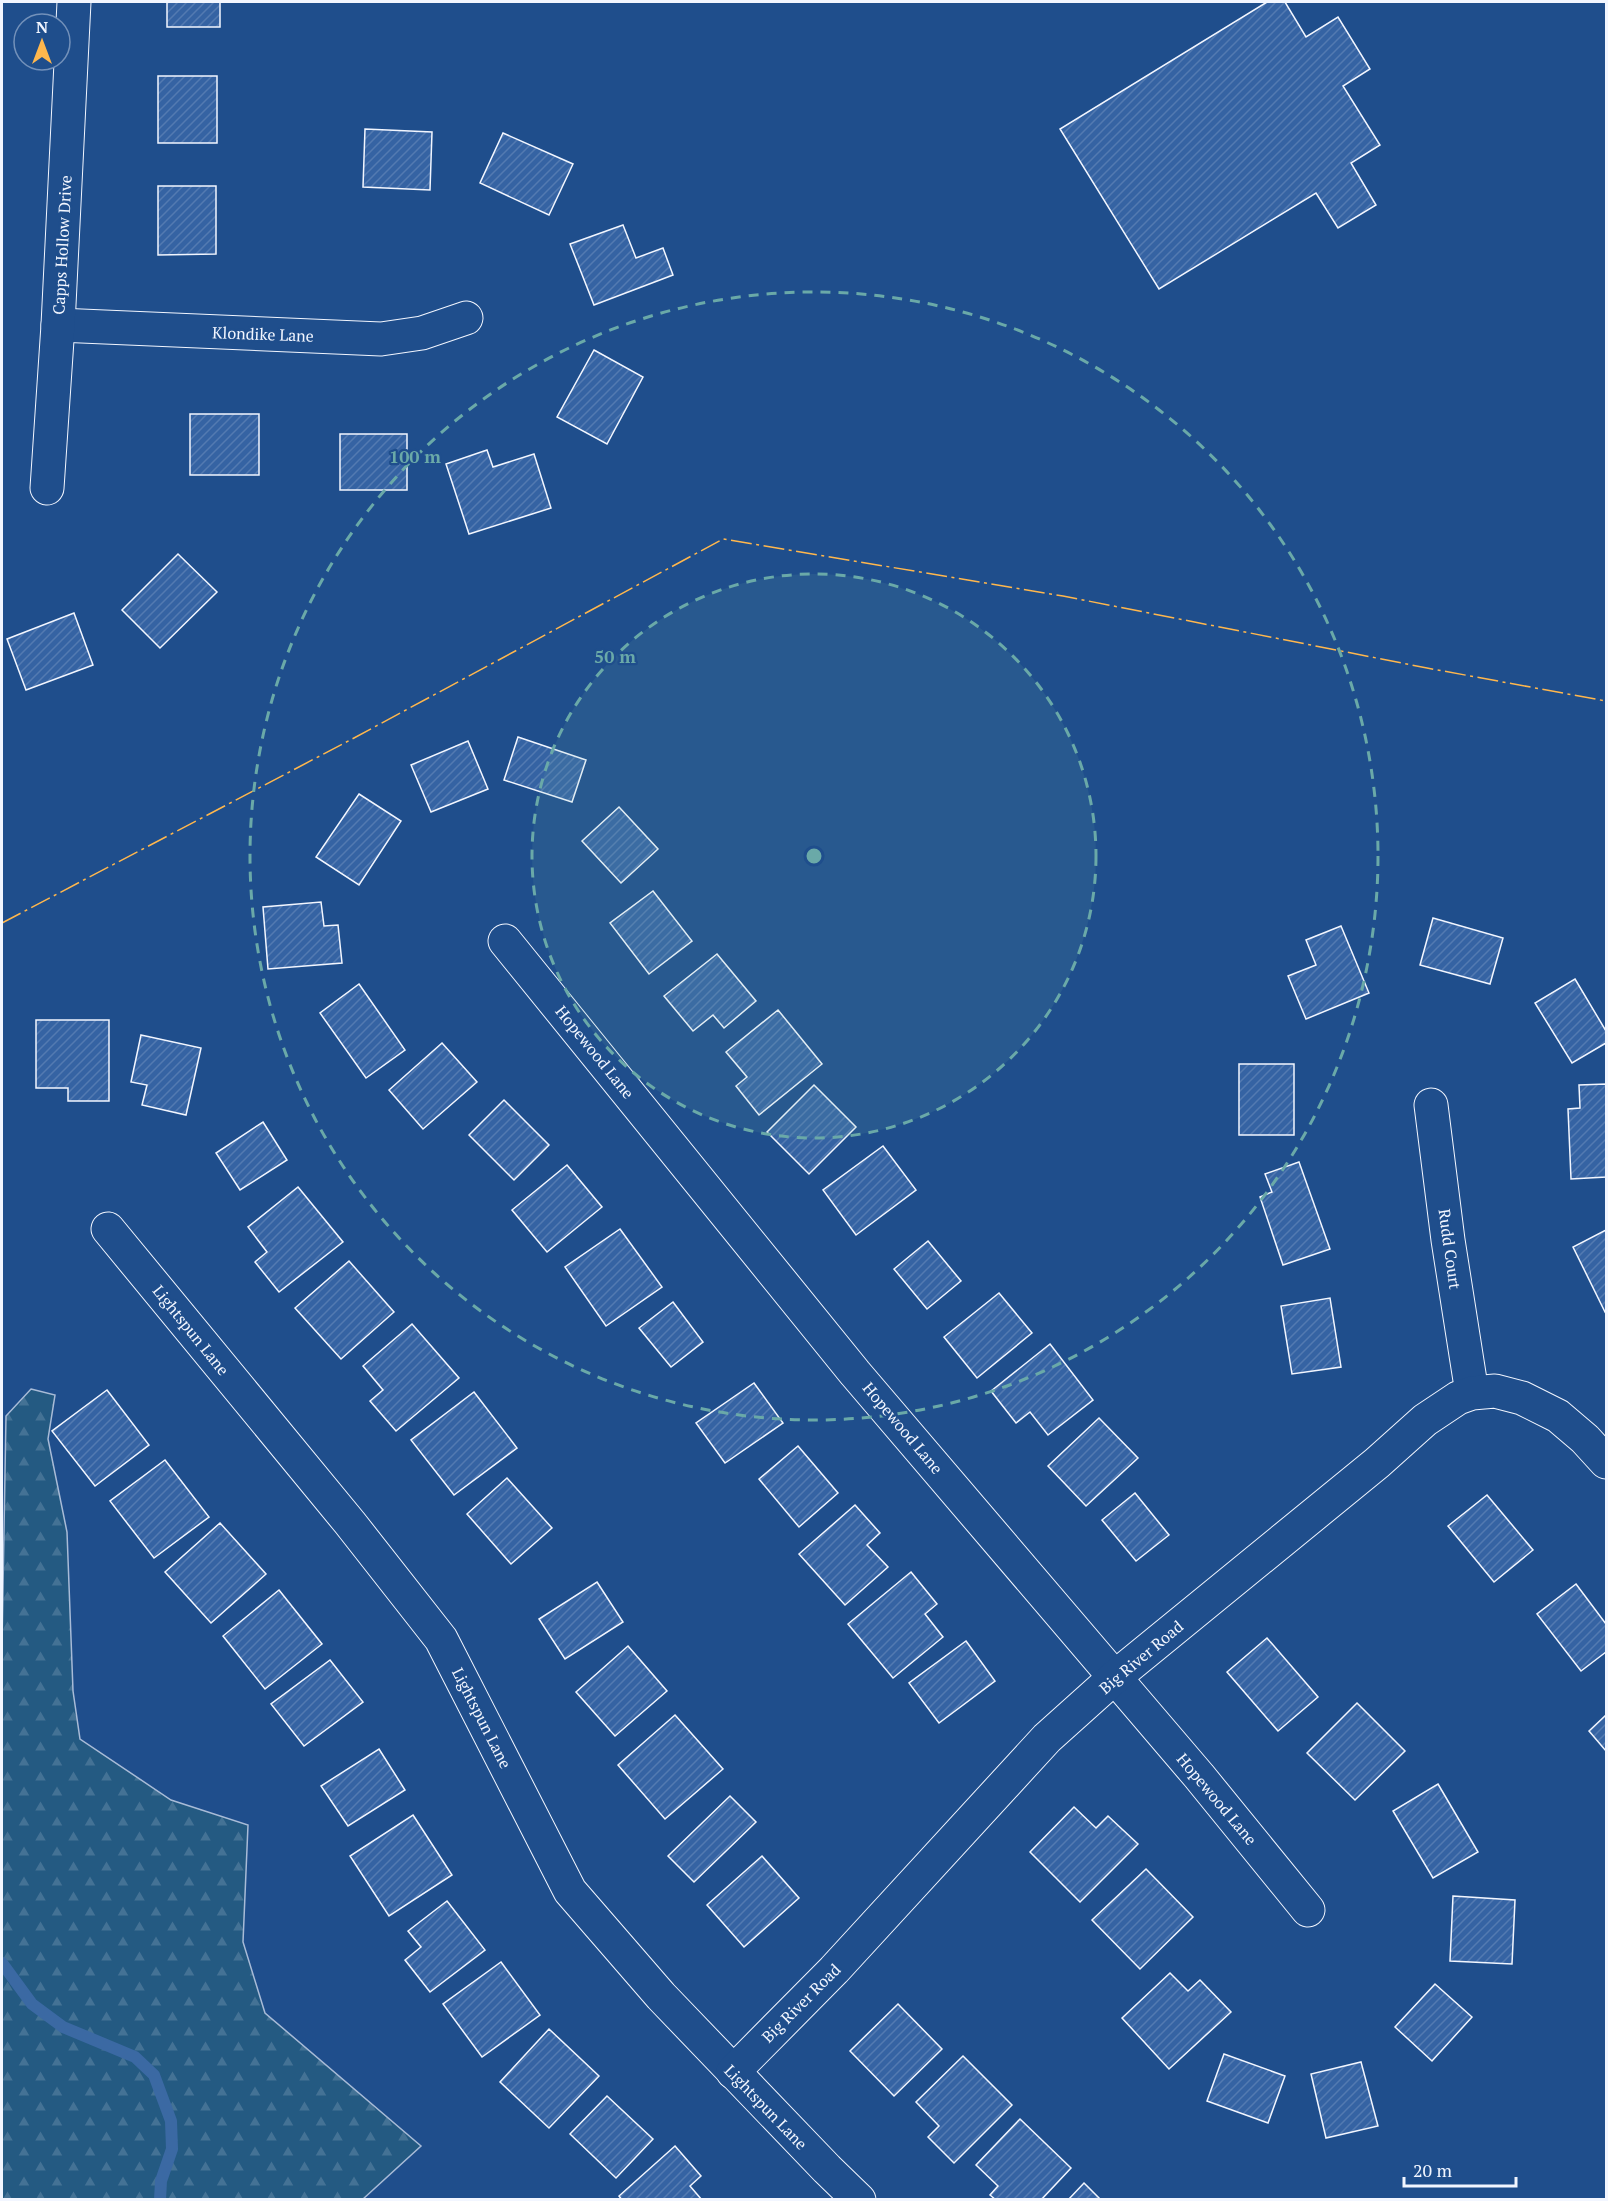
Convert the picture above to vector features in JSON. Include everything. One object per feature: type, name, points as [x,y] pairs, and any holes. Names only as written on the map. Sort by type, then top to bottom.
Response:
[{"type":"street","name":"Capps Hollow Drive","points":[[48,488],[74,2]]},
{"type":"street","name":"Klondike Lane","points":[[58,325],[381,339],[422,333],[466,318]]},
{"type":"street","name":"Hopewood Lane","points":[[505,941],[855,1373],[1199,1776],[1308,1910]]},
{"type":"street","name":"Rudd Court","points":[[1431,1105],[1448,1240],[1472,1393]]},
{"type":"street","name":"Lightspun Lane","points":[[108,1229],[350,1523],[441,1639],[570,1891],[661,1996],[826,2169],[859,2199]]},
{"type":"street","name":"Big River Road","points":[[733,2072],[834,1970],[1047,1738],[1115,1677],[1377,1463],[1425,1420],[1458,1398],[1472,1393],[1495,1391],[1522,1398],[1558,1416],[1585,1439],[1606,1462]]},
{"type":"green space","points":[[31,1389],[55,1395],[48,1439],[67,1532],[73,1691],[80,1739],[171,1800],[248,1825],[243,1942],[265,2013],[421,2146],[363,2199],[2,2199],[2,1645],[6,1416]]},
{"type":"building","points":[[167,2],[220,2],[220,27],[167,27]]},
{"type":"building","points":[[1267,2],[1285,2],[1306,37],[1338,17],[1370,69],[1343,86],[1380,145],[1351,163],[1376,205],[1338,228],[1316,193],[1159,289],[1060,129]]},
{"type":"building","points":[[158,76],[217,76],[217,143],[158,143]]},
{"type":"building","points":[[365,129],[432,132],[430,190],[363,187]]},
{"type":"building","points":[[503,133],[573,164],[549,215],[480,183]]},
{"type":"building","points":[[158,186],[216,186],[216,254],[158,255]]},
{"type":"building","points":[[623,225],[636,258],[663,248],[673,275],[594,305],[570,244]]},
{"type":"building","points":[[594,350],[643,377],[607,444],[557,417]]},
{"type":"building","points":[[190,414],[259,414],[259,475],[190,475]]},
{"type":"building","points":[[340,434],[407,434],[407,490],[340,490]]},
{"type":"building","points":[[487,450],[493,467],[534,454],[551,508],[469,534],[446,464]]},
{"type":"building","points":[[178,554],[217,592],[160,648],[122,610]]},
{"type":"building","points":[[74,613],[93,665],[26,690],[7,639]]},
{"type":"building","points":[[518,737],[586,760],[572,802],[504,780]]},
{"type":"building","points":[[468,741],[488,789],[431,812],[411,765]]},
{"type":"building","points":[[359,794],[401,821],[359,885],[316,857]]},
{"type":"building","points":[[619,807],[658,849],[621,883],[582,841]]},
{"type":"building","points":[[653,891],[692,941],[649,974],[610,923]]},
{"type":"building","points":[[321,902],[324,926],[338,925],[342,963],[268,969],[263,907]]},
{"type":"building","points":[[1433,918],[1503,938],[1490,984],[1420,965]]},
{"type":"building","points":[[1341,926],[1369,993],[1306,1019],[1288,976],[1316,965],[1306,940]]},
{"type":"building","points":[[717,954],[756,1001],[724,1028],[713,1015],[693,1031],[664,996]]},
{"type":"building","points":[[1575,979],[1606,1031],[1606,1043],[1572,1063],[1535,1003]]},
{"type":"building","points":[[359,984],[405,1050],[366,1078],[320,1013]]},
{"type":"building","points":[[778,1010],[822,1064],[759,1115],[736,1086],[747,1077],[726,1052]]},
{"type":"building","points":[[36,1020],[109,1020],[109,1101],[68,1101],[68,1088],[36,1088]]},
{"type":"building","points":[[141,1035],[201,1048],[186,1115],[142,1105],[147,1085],[131,1082]]},
{"type":"building","points":[[442,1043],[477,1082],[423,1129],[389,1090]]},
{"type":"building","points":[[1239,1064],[1294,1064],[1294,1135],[1239,1135]]},
{"type":"building","points":[[1606,1084],[1606,1177],[1571,1179],[1568,1109],[1580,1108],[1579,1085]]},
{"type":"building","points":[[814,1085],[856,1127],[809,1174],[767,1132]]},
{"type":"building","points":[[504,1100],[549,1145],[514,1180],[469,1135]]},
{"type":"building","points":[[263,1122],[287,1160],[240,1190],[216,1153]]},
{"type":"building","points":[[883,1146],[916,1190],[856,1235],[823,1190]]},
{"type":"building","points":[[1299,1162],[1330,1249],[1283,1265],[1260,1197],[1272,1192],[1265,1174]]},
{"type":"building","points":[[567,1165],[602,1207],[547,1252],[512,1210]]},
{"type":"building","points":[[298,1187],[343,1242],[279,1292],[255,1262],[267,1252],[248,1227]]},
{"type":"building","points":[[620,1229],[662,1287],[606,1326],[565,1267]]},
{"type":"building","points":[[1606,1230],[1606,1311],[1605,1312],[1573,1247]]},
{"type":"building","points":[[928,1241],[961,1281],[927,1309],[894,1269]]},
{"type":"building","points":[[349,1261],[394,1312],[341,1359],[295,1308]]},
{"type":"building","points":[[999,1293],[1032,1333],[977,1378],[944,1337]]},
{"type":"building","points":[[1330,1298],[1341,1367],[1292,1374],[1281,1306]]},
{"type":"building","points":[[673,1302],[703,1342],[671,1367],[639,1328]]},
{"type":"building","points":[[412,1324],[459,1378],[396,1431],[370,1401],[383,1390],[363,1366]]},
{"type":"building","points":[[1050,1344],[1093,1400],[1048,1435],[1030,1412],[1016,1423],[991,1391]]},
{"type":"building","points":[[754,1383],[783,1423],[725,1463],[696,1423]]},
{"type":"building","points":[[107,1390],[149,1445],[95,1486],[52,1431]]},
{"type":"building","points":[[474,1392],[517,1448],[454,1495],[411,1440]]},
{"type":"building","points":[[1099,1418],[1138,1458],[1086,1506],[1048,1466]]},
{"type":"building","points":[[798,1446],[838,1493],[799,1527],[759,1479]]},
{"type":"building","points":[[165,1460],[209,1517],[154,1558],[110,1501]]},
{"type":"building","points":[[507,1478],[552,1528],[511,1564],[467,1514]]},
{"type":"building","points":[[1135,1493],[1169,1535],[1136,1561],[1102,1520]]},
{"type":"building","points":[[1487,1495],[1533,1550],[1494,1582],[1448,1526]]},
{"type":"building","points":[[855,1505],[880,1533],[867,1545],[888,1567],[845,1605],[799,1554]]},
{"type":"building","points":[[220,1523],[266,1574],[211,1623],[165,1572]]},
{"type":"building","points":[[911,1572],[937,1604],[925,1614],[943,1637],[893,1678],[848,1624]]},
{"type":"building","points":[[597,1582],[623,1622],[565,1659],[539,1619]]},
{"type":"building","points":[[1576,1584],[1606,1624],[1606,1652],[1581,1671],[1537,1614]]},
{"type":"building","points":[[279,1590],[322,1644],[265,1689],[223,1636]]},
{"type":"building","points":[[1267,1638],[1318,1697],[1278,1731],[1227,1672]]},
{"type":"building","points":[[966,1641],[995,1681],[939,1723],[909,1683]]},
{"type":"building","points":[[628,1646],[667,1691],[615,1736],[576,1692]]},
{"type":"building","points":[[330,1660],[363,1702],[304,1746],[271,1704]]},
{"type":"building","points":[[1357,1703],[1405,1751],[1355,1800],[1307,1753]]},
{"type":"building","points":[[675,1715],[723,1769],[665,1819],[618,1765]]},
{"type":"building","points":[[1606,1715],[1606,1751],[1589,1731]]},
{"type":"building","points":[[379,1749],[405,1790],[348,1826],[321,1786]]},
{"type":"building","points":[[1438,1784],[1478,1852],[1433,1878],[1393,1811]]},
{"type":"building","points":[[730,1796],[756,1822],[694,1882],[668,1856]]},
{"type":"building","points":[[1074,1807],[1096,1828],[1108,1816],[1138,1844],[1080,1902],[1030,1852]]},
{"type":"building","points":[[413,1815],[452,1875],[389,1916],[350,1856]]},
{"type":"building","points":[[762,1856],[799,1898],[744,1947],[707,1905]]},
{"type":"building","points":[[1146,1869],[1193,1917],[1140,1969],[1092,1920]]},
{"type":"building","points":[[1453,1896],[1515,1900],[1512,1964],[1450,1961]]},
{"type":"building","points":[[447,1901],[485,1950],[430,1992],[405,1960],[421,1947],[408,1931]]},
{"type":"building","points":[[501,1962],[540,2015],[482,2057],[443,2004]]},
{"type":"building","points":[[1170,1973],[1188,1991],[1200,1980],[1231,2012],[1169,2069],[1122,2018]]},
{"type":"building","points":[[1435,1984],[1472,2017],[1432,2061],[1395,2027]]},
{"type":"building","points":[[898,2004],[942,2049],[894,2096],[850,2051]]},
{"type":"building","points":[[549,2029],[599,2076],[549,2128],[500,2082]]},
{"type":"building","points":[[1224,2054],[1285,2076],[1268,2123],[1207,2101]]},
{"type":"building","points":[[963,2056],[1012,2105],[954,2163],[928,2137],[939,2126],[916,2102]]},
{"type":"building","points":[[1361,2062],[1378,2126],[1326,2138],[1311,2074]]},
{"type":"building","points":[[607,2096],[653,2139],[616,2178],[570,2134]]},
{"type":"building","points":[[1020,2119],[1071,2168],[1041,2200],[996,2200],[990,2195],[998,2186],[976,2165]]},
{"type":"building","points":[[675,2146],[701,2176],[690,2186],[702,2200],[622,2200],[619,2196]]},
{"type":"building","points":[[1084,2183],[1101,2200],[1068,2200]]},
{"type":"waterway","points":[[2,1963],[32,2004],[63,2027],[135,2057],[154,2075],[171,2121],[172,2149],[161,2181],[160,2200]]},
{"type":"power","points":[[2,923],[354,738],[723,539],[1063,596],[1606,701]]}]
